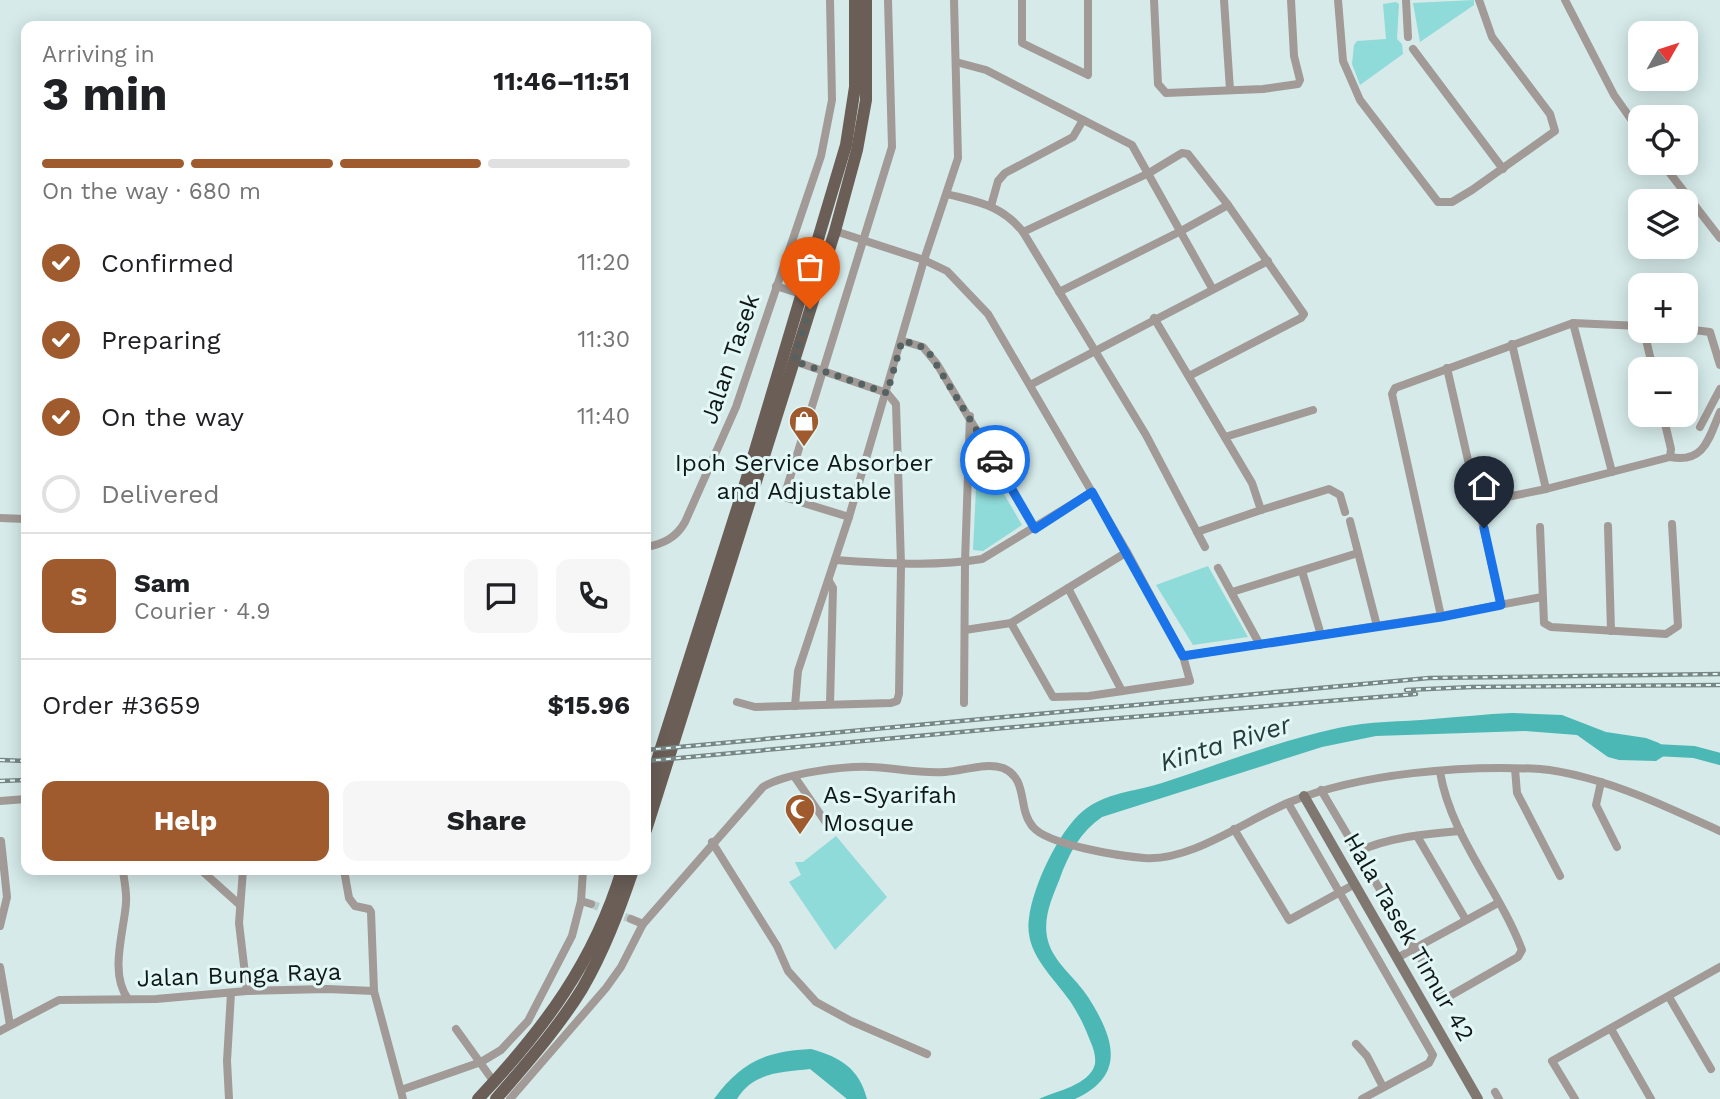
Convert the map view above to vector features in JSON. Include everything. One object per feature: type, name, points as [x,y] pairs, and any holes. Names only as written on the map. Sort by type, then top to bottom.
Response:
[{"type":"main road","points":[[651,812],[846,145],[855,87],[855,0]]},
{"type":"main road","points":[[651,781],[693,663],[835,231],[857,150],[866,100],[866,0]]},
{"type":"main road","points":[[478,1099],[535,1036],[562,1000],[584,963],[620,875]]},
{"type":"main road","points":[[496,1099],[557,1025],[582,989],[605,944],[631,875]]},
{"type":"street","name":"Jalan Tasek","points":[[651,545],[678,534],[736,407],[821,156],[832,100],[831,0]]},
{"type":"street","points":[[849,517],[784,498],[892,147],[888,0]]},
{"type":"street","points":[[795,706],[798,671],[849,517],[924,260],[958,158],[954,0]]},
{"type":"street","points":[[1022,0],[1022,43],[1088,75],[1088,0]]},
{"type":"street","points":[[1154,0],[1158,84],[1166,93],[1296,86],[1300,82],[1294,56],[1291,0]]},
{"type":"street","points":[[1224,0],[1230,90]]},
{"type":"street","points":[[1338,0],[1343,61],[1360,100],[1438,202],[1452,202],[1555,131],[1550,114],[1492,37],[1479,0]]},
{"type":"street","points":[[1406,0],[1408,37]]},
{"type":"street","points":[[1565,0],[1614,94],[1628,114]]},
{"type":"street","points":[[1413,49],[1503,169]]},
{"type":"street","points":[[956,62],[986,70],[1132,145],[1212,288]]},
{"type":"street","points":[[991,206],[998,181],[1005,173],[1073,137],[1083,120]]},
{"type":"street","points":[[1023,232],[1149,173],[1186,152],[1228,205],[1304,314],[1189,376]]},
{"type":"street","points":[[1671,175],[1720,238]]},
{"type":"street","points":[[947,194],[991,206],[1007,214],[1023,232],[1158,456],[1205,547]]},
{"type":"street","points":[[1059,292],[1228,205]]},
{"type":"street","points":[[835,231],[924,260],[951,273],[988,314],[1127,552],[1183,656],[1190,681],[1089,696],[1053,697],[1011,623]]},
{"type":"street","points":[[1030,385],[1154,318],[1268,261]]},
{"type":"street","points":[[776,286],[801,294]]},
{"type":"street","points":[[1154,318],[1252,483],[1261,510]]},
{"type":"street","points":[[1573,323],[1612,472]]},
{"type":"street","points":[[1441,617],[1392,394],[1395,388],[1573,323],[1628,325]]},
{"type":"street","points":[[1698,330],[1707,330],[1712,335],[1720,365]]},
{"type":"street","points":[[902,341],[917,344],[928,351],[970,416],[1035,529]]},
{"type":"street","points":[[1512,344],[1546,489]]},
{"type":"street","points":[[737,702],[755,706],[891,703],[897,701],[899,694],[901,564],[898,410],[887,393],[794,361]]},
{"type":"street","points":[[1447,368],[1501,605]]},
{"type":"street","points":[[1700,426],[1720,389]]},
{"type":"street","points":[[1225,437],[1313,410]]},
{"type":"street","points":[[1478,503],[1546,489],[1670,457],[1687,458],[1701,452],[1720,412]]},
{"type":"street","points":[[964,704],[970,416]]},
{"type":"street","points":[[1666,427],[1670,457]]},
{"type":"street","points":[[1197,531],[1329,489],[1340,495],[1345,512]]},
{"type":"street","points":[[835,560],[901,564],[982,559],[1092,492]]},
{"type":"street","points":[[0,518],[21,519]]},
{"type":"street","points":[[1350,521],[1377,626]]},
{"type":"street","points":[[1540,527],[1544,623],[1551,627],[1666,634],[1678,625],[1672,524]]},
{"type":"street","points":[[1608,526],[1611,631]]},
{"type":"street","points":[[965,630],[1011,623],[1127,552]]},
{"type":"street","points":[[1232,592],[1358,553]]},
{"type":"street","points":[[1218,568],[1260,645]]},
{"type":"street","points":[[1302,570],[1321,635]]},
{"type":"street","points":[[829,581],[833,588],[830,705]]},
{"type":"street","points":[[1068,588],[1122,691]]},
{"type":"street","points":[[1183,656],[1441,617],[1542,597]]},
{"type":"street","points":[[819,611],[831,617]]},
{"type":"street","points":[[510,1099],[606,988],[621,967],[643,924],[712,842],[763,787],[794,776],[868,767],[943,772],[982,767],[1002,768],[1019,782],[1025,810],[1033,828],[1054,839],[1085,848],[1157,859],[1178,855],[1287,803],[1321,790],[1402,775],[1440,772],[1542,769],[1601,782],[1720,831]]},
{"type":"street","points":[[1515,769],[1517,793],[1560,876]]},
{"type":"street","points":[[1321,790],[1441,993],[1451,996],[1521,953],[1520,946],[1460,831],[1445,796],[1440,772]]},
{"type":"street","points":[[794,776],[829,827]]},
{"type":"street","points":[[1601,782],[1596,805],[1617,847]]},
{"type":"street","name":"Hala Tasek Timur 42","points":[[1304,796],[1478,1099]]},
{"type":"street","points":[[0,801],[21,800]]},
{"type":"street","points":[[1287,803],[1432,1052],[1433,1058],[1429,1063],[1362,1099]]},
{"type":"street","points":[[1234,829],[1287,919],[1293,920],[1356,884]]},
{"type":"street","points":[[1357,852],[1370,845],[1460,831]]},
{"type":"street","points":[[1417,836],[1466,920]]},
{"type":"street","points":[[0,926],[7,897],[1,841]]},
{"type":"street","points":[[712,842],[777,946],[788,971],[816,1002],[927,1054]]},
{"type":"street","points":[[124,875],[126,900],[119,969],[121,990],[128,999]]},
{"type":"street","points":[[207,875],[240,905]]},
{"type":"street","points":[[243,875],[239,923],[247,991]]},
{"type":"street","points":[[345,875],[349,898],[355,906],[369,909],[371,912],[374,991]]},
{"type":"street","points":[[402,1095],[481,1062],[500,1050],[528,1021],[572,936],[583,875]]},
{"type":"street","points":[[580,901],[591,904]]},
{"type":"street","points":[[1397,958],[1498,903]]},
{"type":"street","points":[[631,919],[643,924]]},
{"type":"street","points":[[0,967],[10,1025]]},
{"type":"street","points":[[1575,1099],[1552,1061],[1720,967]]},
{"type":"street","name":"Jalan Bunga Raya","points":[[0,1031],[59,1000],[128,999],[247,991],[374,991],[402,1095]]},
{"type":"street","points":[[229,1099],[227,1061],[231,993]]},
{"type":"street","points":[[1669,997],[1711,1069]]},
{"type":"street","points":[[456,1029],[494,1082]]},
{"type":"street","points":[[1611,1029],[1651,1099]]},
{"type":"street","points":[[1356,1044],[1367,1056],[1383,1087]]},
{"type":"shaded area","points":[[1474,0],[1474,5],[1420,42],[1413,3]]},
{"type":"shaded area","points":[[1383,4],[1399,4],[1397,39],[1402,44],[1403,54],[1360,85],[1352,64],[1354,45],[1357,41],[1386,39]]},
{"type":"shaded area","points":[[978,449],[1022,525],[983,551],[973,550]]},
{"type":"shaded area","points":[[1208,566],[1248,637],[1193,645],[1156,585]]},
{"type":"shaded area","name":"Kinta River","points":[[1512,713],[1562,715],[1606,732],[1646,738],[1659,743],[1670,752],[1656,761],[1619,760],[1608,757],[1577,735],[1525,731],[1376,736],[1322,747],[1102,817],[1094,823],[1076,844],[1063,869],[1049,909],[1046,933],[1055,956],[1097,1012],[1109,1041],[1109,1067],[1103,1079],[1075,1099],[1039,1099],[1080,1082],[1092,1071],[1095,1064],[1093,1048],[1081,1019],[1035,953],[1029,931],[1031,905],[1048,860],[1065,832],[1083,811],[1111,796],[1162,783],[1316,733],[1374,723]]},
{"type":"shaded area","points":[[836,836],[887,897],[835,950],[789,882],[801,875],[795,862],[803,862]]},
{"type":"shaded area","points":[[811,1049],[847,1065],[859,1079],[867,1099],[847,1099],[810,1069],[760,1078],[751,1083],[737,1099],[714,1099],[734,1076],[756,1061],[781,1052]]},
{"type":"waterway","name":"Kinta River","points":[[1655,750],[1694,752],[1720,759]]},
{"type":"tunnel","points":[[591,904],[631,919]]},
{"type":"railway","points":[[651,750],[1429,678],[1720,674]]},
{"type":"railway","points":[[1406,690],[1720,685]]},
{"type":"railway","points":[[651,761],[1416,694]]},
{"type":"railway","points":[[0,760],[21,761]]},
{"type":"railway","points":[[0,781],[21,780]]},
{"type":"way so far","points":[[810,309],[794,361],[887,393],[902,341],[917,344],[928,351],[937,364],[995,460]]},
{"type":"place","name":"Ipoh Service Absorber and Adjustable","points":[[804,448]]},
{"type":"place","name":"As-Syarifah Mosque","points":[[800,836]]},
{"type":"route","points":[[995,460],[1035,529],[1092,492],[1183,656],[1441,617],[1501,605],[1484,528]]}]
